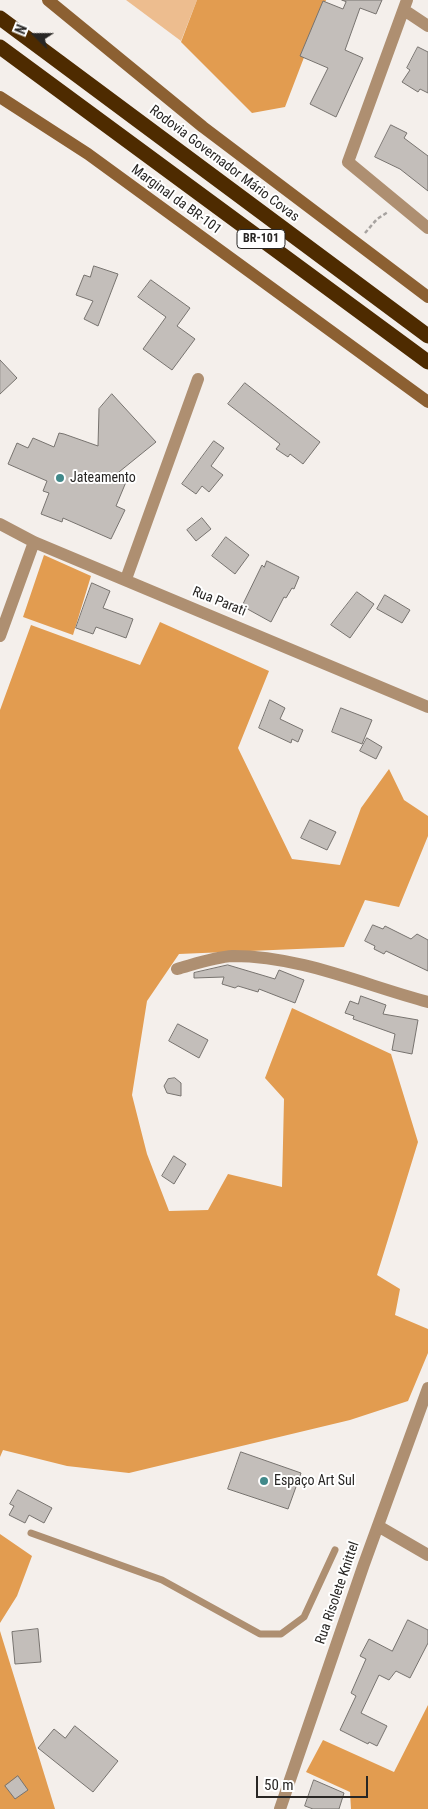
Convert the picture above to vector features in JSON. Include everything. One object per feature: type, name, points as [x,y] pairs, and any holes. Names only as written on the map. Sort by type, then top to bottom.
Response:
[{"type":"highway","name":"Rodovia Governador Mário Covas","points":[[0,18],[428,336]]},
{"type":"highway","name":"BR-101","points":[[0,47],[428,362]]},
{"type":"main road","points":[[48,0],[203,127],[428,297]]},
{"type":"main road","name":"Marginal da BR-101","points":[[0,97],[88,154],[428,402]]},
{"type":"street","points":[[428,26],[406,5],[348,162],[428,228]]},
{"type":"street","points":[[126,579],[198,379]]},
{"type":"street","name":"Rua Parati","points":[[0,524],[34,542],[428,707]]},
{"type":"street","points":[[0,636],[34,542]]},
{"type":"street","points":[[177,969],[204,960],[232,956],[263,958],[333,973],[428,1002]]},
{"type":"street","name":"Rua Risolete Knittel","points":[[280,1809],[428,1388]]},
{"type":"street","points":[[378,1526],[428,1555]]},
{"type":"lane","points":[[31,1533],[162,1580],[260,1634],[281,1634],[304,1617],[335,1550]]},
{"type":"path","points":[[356,244],[377,219],[400,205]]},
{"type":"shaded area","points":[[126,0],[197,0],[181,41]]},
{"type":"shaded area","points":[[197,0],[326,0],[285,107],[252,113],[181,42]]},
{"type":"shaded area","points":[[44,555],[91,576],[73,635],[23,617]]},
{"type":"shaded area","points":[[160,622],[269,671],[238,748],[292,859],[340,865],[361,808],[389,769],[404,800],[428,816],[428,836],[399,907],[365,900],[344,947],[179,954],[147,1001],[132,1095],[147,1154],[169,1211],[208,1210],[228,1174],[282,1187],[284,1099],[265,1078],[292,1008],[391,1054],[418,1142],[377,1275],[400,1289],[395,1315],[428,1329],[428,1353],[408,1401],[350,1420],[129,1473],[67,1466],[3,1450],[0,1457],[0,710],[31,625],[140,665]]},
{"type":"shaded area","points":[[0,1534],[32,1556],[17,1596],[0,1623]]},
{"type":"shaded area","points":[[0,1631],[55,1809],[0,1809]]},
{"type":"shaded area","points":[[428,1705],[428,1809],[351,1809],[350,1792],[306,1772],[323,1740],[394,1772]]},
{"type":"building","points":[[342,0],[382,0],[376,14],[360,8],[345,50],[363,58],[336,117],[310,104],[328,68],[300,56],[323,1],[343,9],[346,2]]},
{"type":"building","points":[[418,47],[428,52],[428,93],[420,89],[418,92],[402,82],[410,70],[407,68]]},
{"type":"building","points":[[391,125],[407,133],[404,138],[428,156],[428,191],[400,169],[375,157]]},
{"type":"building","points":[[94,266],[118,274],[98,326],[84,319],[93,301],[76,295],[84,275],[90,277]]},
{"type":"building","points":[[151,280],[190,308],[177,326],[195,339],[172,370],[143,349],[166,317],[138,297]]},
{"type":"building","points":[[0,360],[17,378],[0,394]]},
{"type":"building","points":[[245,383],[320,442],[303,464],[290,454],[288,457],[276,449],[280,444],[228,404]]},
{"type":"building","points":[[112,394],[156,442],[114,476],[126,482],[116,506],[125,510],[111,539],[63,518],[62,522],[41,514],[49,493],[43,491],[47,481],[8,464],[17,443],[28,448],[33,438],[54,447],[59,433],[98,446],[99,409]]},
{"type":"building","points":[[214,441],[224,448],[211,466],[223,475],[209,492],[202,486],[196,494],[182,484]]},
{"type":"building","points":[[202,518],[211,529],[196,541],[187,530]]},
{"type":"building","points":[[226,537],[249,555],[235,574],[212,556]]},
{"type":"building","points":[[267,561],[299,577],[294,589],[292,588],[286,598],[284,597],[271,622],[242,606],[262,565],[264,567]]},
{"type":"building","points":[[92,583],[110,591],[103,608],[133,619],[126,638],[96,627],[93,634],[76,628]]},
{"type":"building","points":[[357,592],[374,604],[350,638],[331,625]]},
{"type":"building","points":[[385,595],[410,610],[402,623],[377,609]]},
{"type":"building","points":[[270,700],[285,708],[280,719],[303,730],[298,742],[292,739],[291,743],[259,728]]},
{"type":"building","points":[[341,708],[372,720],[362,744],[332,732]]},
{"type":"building","points":[[367,738],[382,747],[376,759],[360,751]]},
{"type":"building","points":[[310,820],[336,832],[327,850],[301,838]]},
{"type":"building","points":[[373,925],[383,929],[385,926],[411,939],[417,934],[428,940],[428,971],[386,951],[384,954],[374,949],[375,946],[365,941]]},
{"type":"building","points":[[228,965],[275,979],[279,970],[304,980],[295,1003],[259,989],[258,992],[238,986],[235,988],[222,984],[224,977],[194,978],[194,973]]},
{"type":"building","points":[[361,996],[386,1005],[383,1014],[418,1020],[412,1054],[392,1050],[395,1034],[353,1019],[354,1016],[345,1013],[350,1001],[358,1004]]},
{"type":"building","points":[[178,1024],[208,1040],[199,1058],[169,1041]]},
{"type":"building","points":[[175,1078],[181,1083],[181,1096],[167,1093],[164,1086],[168,1079]]},
{"type":"building","points":[[174,1156],[186,1164],[174,1184],[162,1176]]},
{"type":"building","name":"Espaço Art Sul","points":[[241,1452],[301,1473],[288,1509],[228,1489]]},
{"type":"building","points":[[18,1490],[52,1508],[44,1523],[29,1515],[25,1523],[9,1515],[14,1506],[10,1504]]},
{"type":"building","points":[[408,1620],[428,1630],[428,1643],[410,1678],[396,1671],[389,1680],[379,1675],[361,1713],[387,1726],[377,1746],[369,1742],[368,1744],[340,1730],[356,1696],[351,1693],[366,1659],[360,1656],[369,1639],[392,1651]]},
{"type":"building","points":[[38,1629],[41,1662],[15,1664],[12,1632]]},
{"type":"building","points":[[75,1726],[118,1761],[93,1792],[38,1748],[54,1729],[65,1738]]},
{"type":"building","points":[[18,1776],[28,1790],[15,1799],[5,1786]]},
{"type":"building","points":[[314,1780],[344,1793],[339,1809],[313,1809],[305,1806]]},
{"type":"place","name":"Jateamento","points":[[60,478]]},
{"type":"place","name":"Espaço Art Sul","points":[[264,1481]]}]
